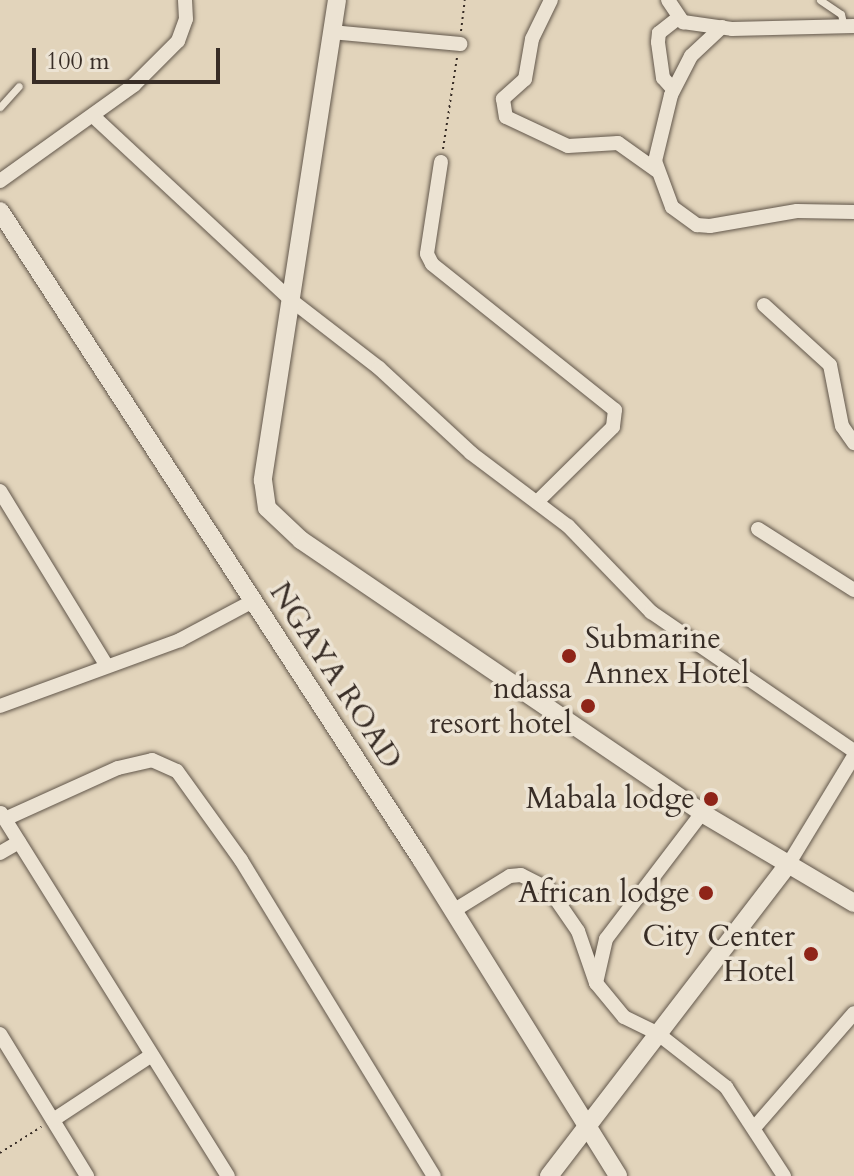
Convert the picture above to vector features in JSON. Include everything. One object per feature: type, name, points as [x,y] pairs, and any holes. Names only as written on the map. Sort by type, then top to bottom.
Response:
[{"type":"street","points":[[0,181],[94,117],[178,41],[186,19],[185,0]]},
{"type":"street","points":[[337,0],[263,480],[264,500],[276,521],[702,813],[854,903]]},
{"type":"street","points":[[551,0],[532,39],[525,79],[503,99],[506,117],[568,146],[618,143],[656,170],[672,207],[697,225],[797,211],[854,212]]},
{"type":"street","points":[[668,0],[677,19]]},
{"type":"street","points":[[673,89],[663,78],[658,42],[659,33],[677,19],[722,27],[849,27]]},
{"type":"street","points":[[656,170],[673,89],[691,56],[722,27]]},
{"type":"street","points":[[331,32],[460,44]]},
{"type":"street","points":[[94,117],[291,300],[568,526],[651,612],[854,753],[788,865],[549,1176]]},
{"type":"street","points":[[441,162],[427,254],[432,264],[615,410],[613,427],[537,502]]},
{"type":"street","name":"NGAYA ROAD","points":[[0,211],[453,911],[618,1176]]},
{"type":"street","points":[[764,305],[830,365],[842,426],[854,443]]},
{"type":"street","points":[[0,491],[107,666]]},
{"type":"street","points":[[758,529],[854,590]]},
{"type":"street","points":[[0,706],[180,640],[253,601]]},
{"type":"street","points":[[228,1176],[2,816],[118,768],[152,760],[177,771],[265,899],[434,1176]]},
{"type":"street","points":[[596,983],[606,939],[702,813]]},
{"type":"street","points":[[0,853],[19,842]]},
{"type":"street","points":[[453,911],[510,876],[521,875],[549,889],[568,913],[596,983],[624,1017],[657,1033],[726,1087],[784,1176]]},
{"type":"street","points":[[754,1128],[854,1013]]},
{"type":"street","points":[[0,1034],[87,1176]]},
{"type":"street","points":[[53,1120],[152,1055]]},
{"type":"lane","points":[[820,0],[841,14],[849,27]]},
{"type":"lane","points":[[0,107],[19,86]]},
{"type":"path","points":[[441,162],[465,0]]},
{"type":"path","points":[[0,1153],[53,1120]]},
{"type":"place","name":"Submarine Annex Hotel","points":[[569,656]]},
{"type":"place","name":"ndassa resort hotel","points":[[588,706]]},
{"type":"place","name":"Mabala lodge","points":[[711,799]]},
{"type":"place","name":"African lodge","points":[[706,893]]},
{"type":"place","name":"City Center Hotel","points":[[811,954]]}]
